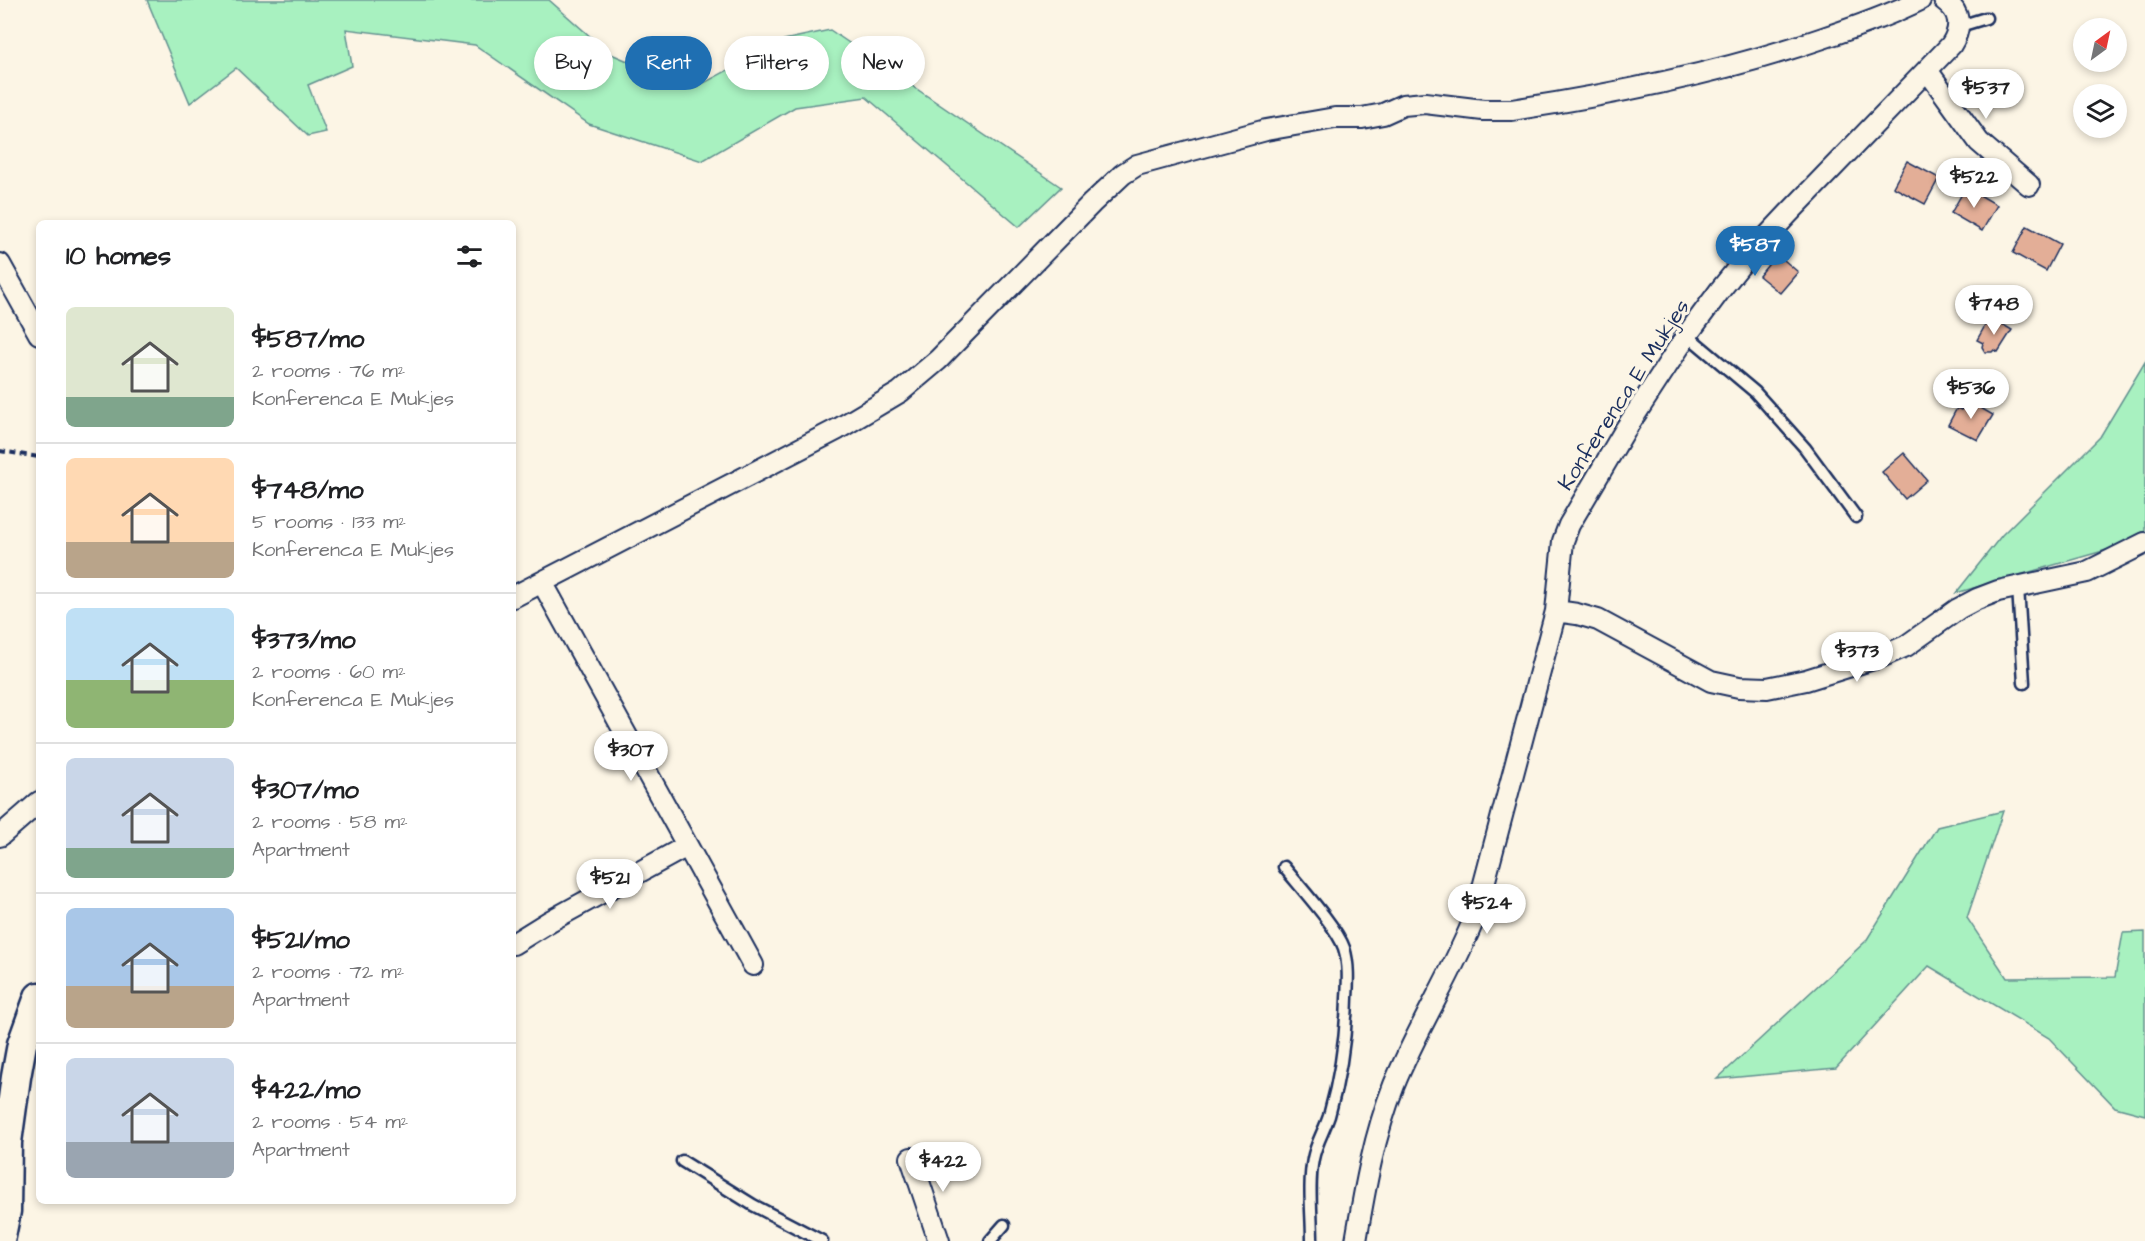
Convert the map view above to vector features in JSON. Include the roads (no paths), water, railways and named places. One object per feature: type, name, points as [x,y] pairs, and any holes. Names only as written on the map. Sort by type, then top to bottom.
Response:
[{"type":"street","points":[[516,595],[838,429],[900,392],[938,360],[1092,203],[1123,174],[1137,165],[1266,129],[1335,118],[1362,118],[1383,114],[1403,105],[1425,102],[1484,110],[1512,110],[1701,74],[1781,53],[1889,15],[1920,0]]},
{"type":"street","points":[[1944,0],[1954,9],[1960,26]]},
{"type":"street","name":"Konferenca E Mukjes","points":[[1356,1241],[1368,1169],[1383,1113],[1410,1049],[1462,949],[1476,914],[1556,611],[1566,533],[1625,430],[1687,335],[1742,263],[1951,45],[1960,26]]},
{"type":"street","points":[[1927,70],[1979,142],[2028,185]]},
{"type":"street","points":[[0,264],[36,329]]},
{"type":"street","points":[[1556,611],[1598,620],[1711,681],[1739,687],[1767,688],[1806,680],[1883,656],[1906,646],[1958,609],[1977,599],[2018,587],[2087,572],[2145,543]]},
{"type":"street","points":[[542,582],[753,965]]},
{"type":"street","points":[[0,836],[36,805]]},
{"type":"street","points":[[516,942],[687,846]]},
{"type":"street","points":[[0,1241],[6,1211],[7,1142],[16,1077],[22,1044],[36,1005]]},
{"type":"street","points":[[911,1158],[939,1241]]},
{"type":"lane","points":[[1960,26],[1986,18]]},
{"type":"lane","points":[[1687,335],[1755,392],[1805,448],[1856,517]]},
{"type":"lane","points":[[2018,587],[2024,683]]},
{"type":"lane","points":[[1284,867],[1328,923],[1343,948],[1348,973],[1347,1031],[1336,1092],[1317,1141],[1312,1162],[1310,1184],[1312,1241]]},
{"type":"lane","points":[[682,1161],[753,1205],[822,1241]]},
{"type":"lane","points":[[990,1241],[1004,1226]]}]
